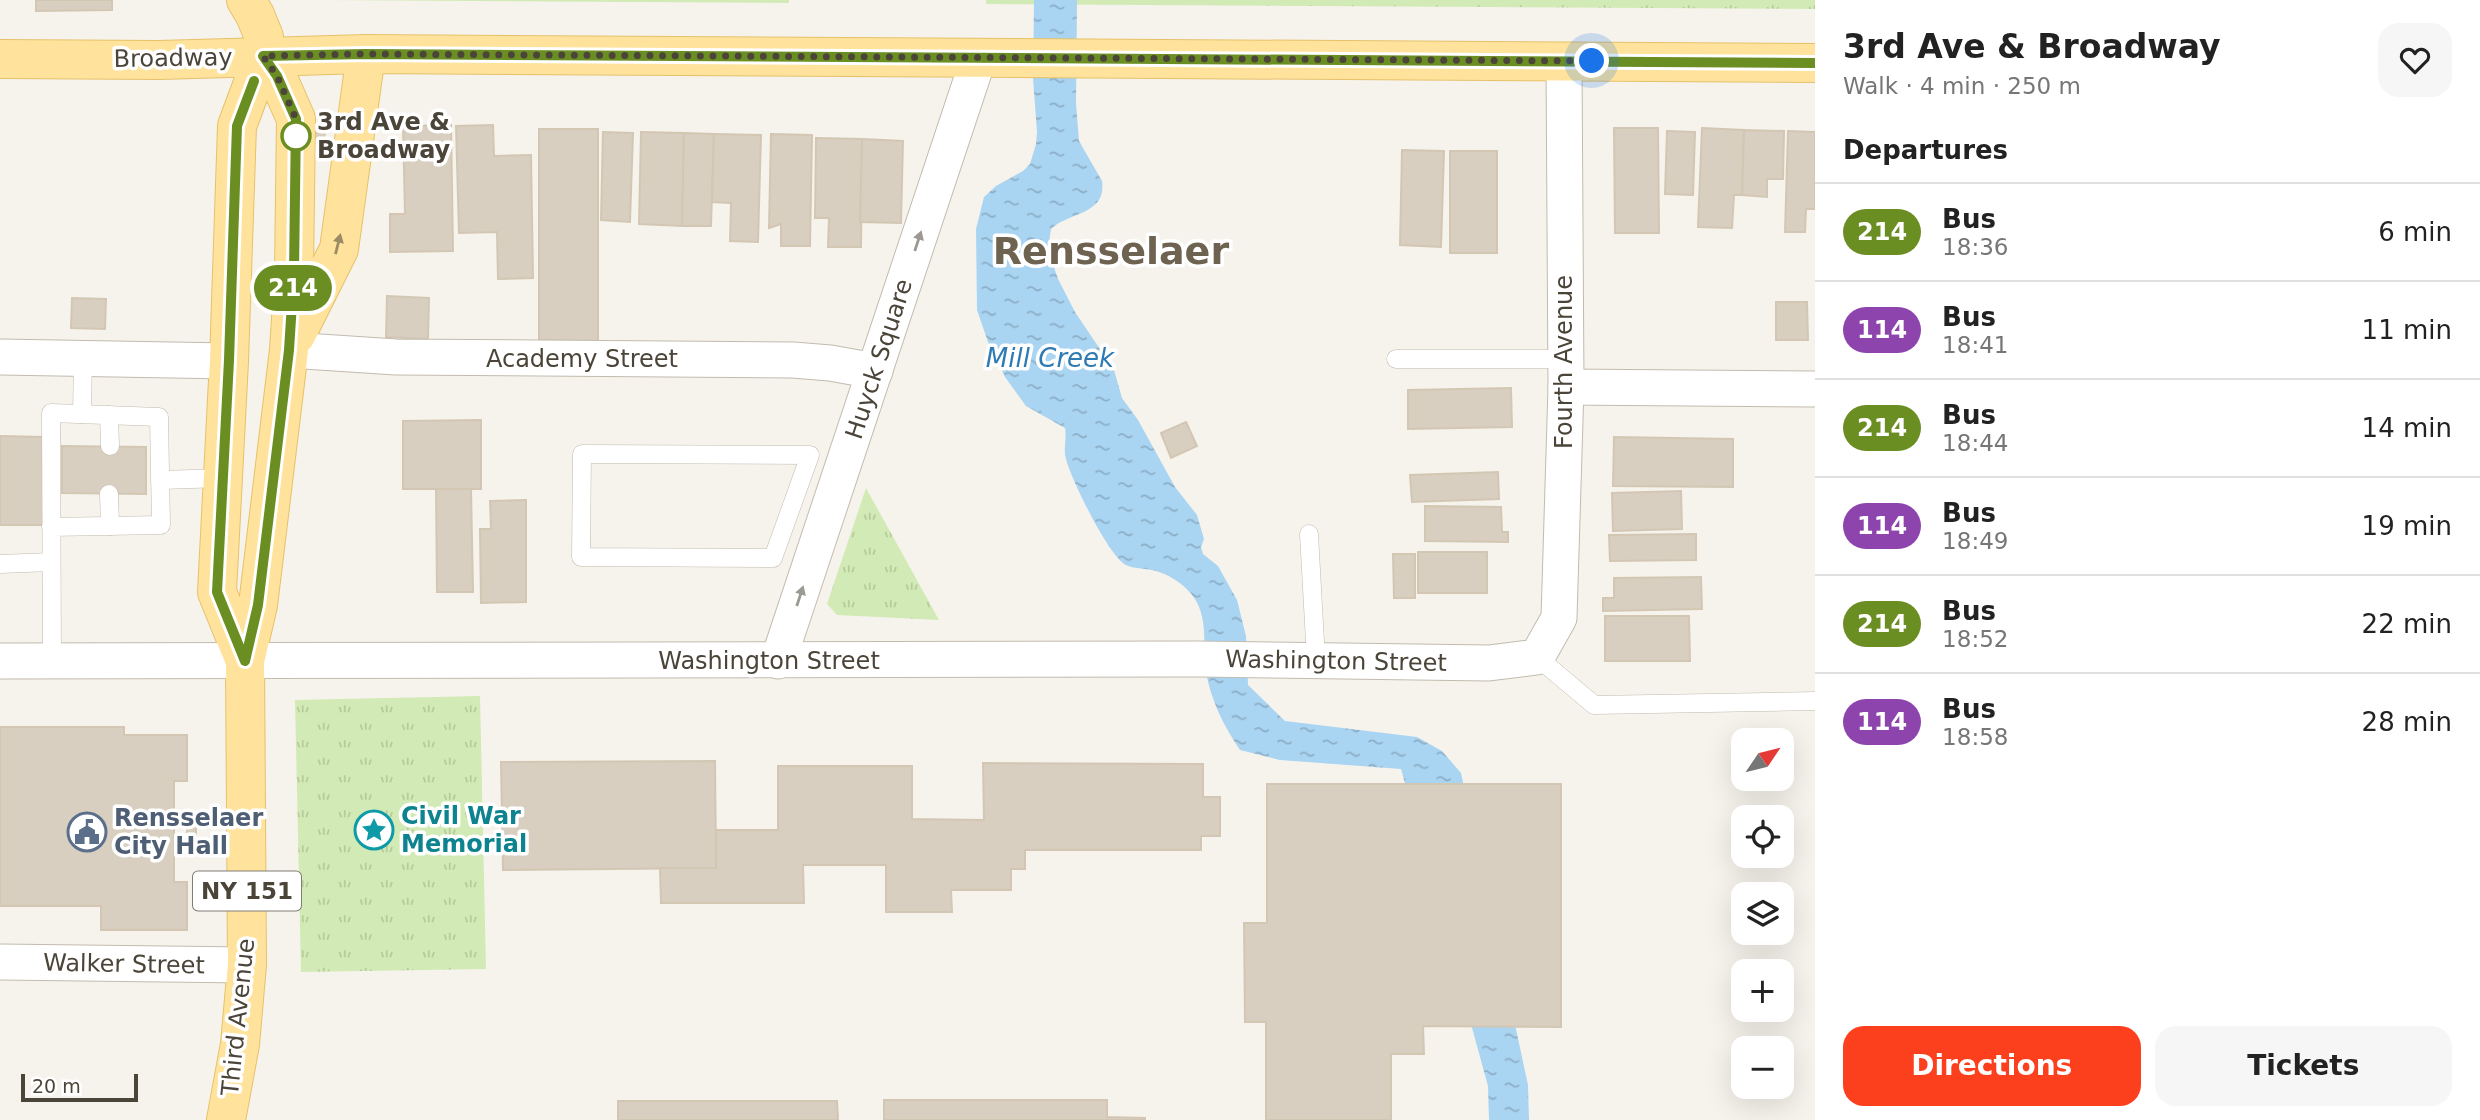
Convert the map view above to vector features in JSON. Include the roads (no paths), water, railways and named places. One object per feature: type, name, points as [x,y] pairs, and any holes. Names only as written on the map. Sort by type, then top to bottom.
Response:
[{"type":"main road","points":[[246,0],[264,37],[263,56]]},
{"type":"main road","points":[[289,350],[339,248],[366,54]]},
{"type":"main road","name":"Broadway","points":[[0,58],[159,60],[366,54],[1815,63]]},
{"type":"main road","name":"Third Avenue","points":[[226,1120],[240,1044],[247,965],[245,661],[258,605],[289,350],[294,272],[296,119],[277,76],[263,56]]},
{"type":"main road","name":"Third Avenue","points":[[245,661],[217,592],[237,126],[263,56]]},
{"type":"street","name":"Huyck Square","points":[[778,661],[808,512],[875,371],[985,57]]},
{"type":"street","name":"Fourth Avenue","points":[[1537,657],[1559,618],[1566,373],[1564,61]]},
{"type":"street","name":"Academy Street","points":[[289,350],[396,357],[793,360],[875,371]]},
{"type":"street","points":[[0,357],[229,360]]},
{"type":"street","points":[[1566,373],[1815,389]]},
{"type":"street","name":"Washington Street","points":[[0,661],[1198,659],[1489,663],[1537,657]]},
{"type":"street","name":"Walker Street","points":[[0,962],[247,965]]},
{"type":"lane","points":[[82,414],[83,358]]},
{"type":"lane","points":[[1395,359],[1566,373]]},
{"type":"lane","points":[[51,527],[162,525],[159,416],[51,413],[51,527],[51,562],[52,661]]},
{"type":"lane","points":[[109,415],[110,446]]},
{"type":"lane","points":[[582,454],[810,455],[808,512],[773,558],[581,557],[582,454]]},
{"type":"lane","points":[[160,481],[223,478]]},
{"type":"lane","points":[[109,494],[110,526]]},
{"type":"lane","points":[[1309,534],[1316,660]]},
{"type":"lane","points":[[0,564],[51,562]]},
{"type":"lane","points":[[1537,657],[1594,705],[1815,701]]},
{"type":"water","name":"Mill Creek","points":[[1034,0],[1077,0],[1076,103],[1079,141],[1102,181],[1102,192],[1093,207],[1051,229],[1048,249],[1058,279],[1075,312],[1114,370],[1122,398],[1138,420],[1175,487],[1197,515],[1204,539],[1201,547],[1203,554],[1218,566],[1237,600],[1246,636],[1248,685],[1285,721],[1417,737],[1442,751],[1461,773],[1528,1085],[1529,1120],[1489,1120],[1488,1086],[1401,769],[1280,760],[1240,750],[1211,693],[1206,672],[1202,617],[1195,599],[1181,584],[1164,574],[1126,565],[1110,548],[1069,469],[1065,455],[1065,428],[1026,406],[1005,377],[988,342],[977,310],[976,229],[984,197],[1030,164],[1036,144]]},
{"type":"place","name":"3rd Ave & Broadway","points":[[296,136]]},
{"type":"place","name":"Civil War Memorial","points":[[374,830]]},
{"type":"place","name":"Rensselaer City Hall","points":[[87,832]]},
{"type":"district","name":"Rensselaer","points":[[1111,251]]}]
